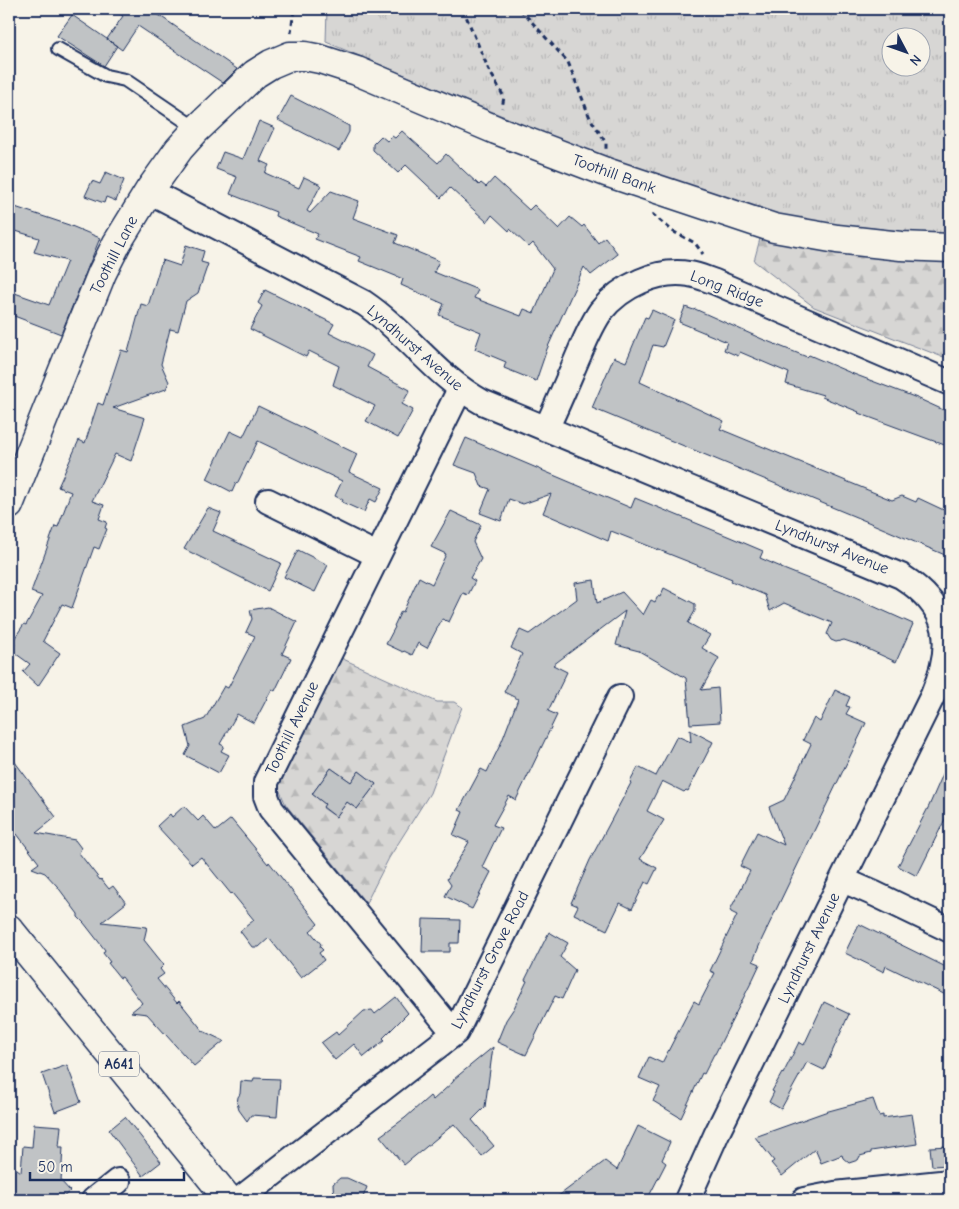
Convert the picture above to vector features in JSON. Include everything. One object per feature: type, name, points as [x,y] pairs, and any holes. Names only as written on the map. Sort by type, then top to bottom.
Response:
[{"type":"street","name":"Toothill Bank","points":[[290,56],[320,59],[357,70],[496,130],[606,172],[774,228],[837,239],[901,246],[950,248]]},
{"type":"street","name":"Toothill Lane","points":[[9,505],[102,274],[117,243],[148,191],[197,129],[255,74],[270,64],[290,56]]},
{"type":"street","name":"Lyndhurst Avenue","points":[[148,191],[364,304],[390,324],[460,389],[493,407],[901,576],[925,594],[936,608],[945,636],[946,650],[942,673],[933,695],[717,1134],[687,1200]]},
{"type":"street","name":"Long Ridge","points":[[546,429],[587,337],[600,313],[620,292],[656,276],[676,273],[697,275],[715,282],[950,383]]},
{"type":"street","name":"Toothill Avenue","points":[[456,1032],[446,1023],[270,809],[266,796],[266,782],[460,389]]},
{"type":"street","points":[[268,501],[377,555]]},
{"type":"street","name":"Lyndhurst Grove Road","points":[[239,1200],[456,1032],[620,697]]},
{"type":"street","points":[[843,880],[950,930]]},
{"type":"street","name":"A641","points":[[9,929],[229,1200]]},
{"type":"street","points":[[94,1200],[118,1181]]},
{"type":"street","points":[[804,1200],[835,1194],[950,1182]]},
{"type":"lane","points":[[58,49],[106,76],[125,80],[197,129]]},
{"type":"path","points":[[463,9],[488,68],[504,97],[496,130]]},
{"type":"path","points":[[520,9],[568,62],[590,118],[606,143],[606,172]]},
{"type":"path","points":[[651,213],[674,232],[695,243],[701,250],[706,268],[715,282]]},
{"type":"green space","points":[[327,9],[950,9],[950,236],[773,218],[591,153],[326,42]]},
{"type":"green space","points":[[761,235],[866,255],[950,262],[950,358],[940,356],[814,307],[754,261]]},
{"type":"green space","points":[[341,658],[437,702],[454,702],[462,707],[430,793],[389,858],[366,903],[286,805],[278,787],[286,767]],"holes":[[[331,768],[351,782],[359,771],[376,784],[357,809],[347,802],[336,817],[323,808],[325,804],[312,794]]]},
{"type":"building","points":[[112,9],[150,9],[237,69],[223,83],[138,26],[122,50],[107,39],[123,16]]},
{"type":"building","points":[[72,15],[117,46],[104,66],[57,36]]},
{"type":"building","points":[[291,96],[349,126],[349,132],[339,151],[278,120]]},
{"type":"building","points":[[259,121],[275,128],[260,161],[269,165],[265,173],[299,188],[304,177],[321,185],[307,211],[310,213],[331,191],[359,201],[353,218],[398,235],[395,243],[439,261],[434,272],[478,290],[474,298],[521,316],[524,309],[534,313],[553,269],[533,243],[529,247],[492,215],[487,222],[450,188],[441,198],[406,165],[398,173],[373,150],[373,144],[381,136],[387,141],[392,136],[395,138],[402,131],[438,163],[446,154],[479,185],[481,183],[486,187],[494,178],[529,210],[534,205],[559,229],[570,217],[582,227],[584,225],[598,243],[605,237],[618,254],[591,275],[584,267],[547,349],[536,381],[504,368],[506,362],[475,349],[481,332],[439,315],[444,304],[401,285],[403,279],[359,261],[361,257],[315,239],[318,234],[275,216],[276,212],[230,194],[237,177],[216,169],[223,152],[243,159]]},
{"type":"building","points":[[106,172],[124,180],[116,201],[106,197],[104,203],[85,196],[92,181],[100,184]]},
{"type":"building","points":[[9,205],[69,225],[100,238],[61,334],[9,314],[9,291],[49,305],[67,261],[34,252],[39,238],[9,229]]},
{"type":"building","points":[[186,245],[204,251],[201,262],[208,264],[198,293],[186,301],[178,331],[170,329],[161,364],[169,382],[166,389],[113,408],[145,418],[131,461],[115,454],[92,501],[104,505],[99,519],[107,522],[105,528],[107,529],[99,549],[94,547],[72,608],[62,604],[43,641],[60,653],[38,686],[23,672],[30,664],[12,651],[15,644],[12,642],[24,624],[26,625],[42,596],[31,592],[55,526],[58,527],[71,492],[58,487],[79,440],[85,443],[98,403],[103,405],[121,350],[128,352],[141,304],[148,306],[162,260],[180,266]]},
{"type":"building","points":[[265,290],[334,324],[329,333],[373,355],[367,367],[410,390],[402,404],[413,410],[398,438],[366,421],[375,406],[333,385],[339,366],[309,351],[306,357],[250,329],[262,306],[258,303]]},
{"type":"building","points":[[685,307],[695,309],[762,339],[807,357],[809,355],[950,413],[950,447],[858,413],[822,397],[823,395],[786,384],[789,373],[740,352],[738,356],[724,350],[727,342],[679,322]]},
{"type":"building","points":[[652,310],[674,320],[663,347],[653,345],[640,382],[724,421],[720,429],[892,500],[902,496],[916,502],[918,498],[950,513],[950,544],[945,555],[592,408],[614,357],[626,362],[645,317],[648,318]]},
{"type":"building","points":[[258,406],[357,454],[349,472],[383,488],[376,502],[370,499],[364,512],[342,502],[343,500],[335,496],[342,481],[258,441],[232,492],[207,479],[230,431],[243,437]]},
{"type":"building","points":[[466,438],[631,508],[635,498],[730,537],[763,551],[760,558],[781,568],[844,593],[913,624],[896,662],[859,645],[844,640],[836,642],[831,640],[827,634],[832,623],[784,603],[770,611],[765,595],[731,581],[732,579],[611,531],[608,541],[543,513],[551,494],[523,504],[509,499],[501,521],[480,513],[490,489],[481,486],[476,473],[454,465]]},
{"type":"building","points":[[208,508],[221,513],[213,531],[281,563],[268,591],[184,549]]},
{"type":"building","points":[[451,511],[481,525],[473,542],[481,559],[470,578],[475,581],[468,595],[463,593],[449,622],[442,619],[427,648],[418,643],[412,655],[386,644],[419,577],[432,584],[446,554],[431,547]]},
{"type":"building","points":[[298,550],[328,565],[315,592],[284,577]]},
{"type":"building","points":[[594,580],[597,603],[622,592],[643,615],[651,600],[655,602],[658,596],[660,597],[664,588],[695,604],[695,611],[688,623],[710,635],[702,648],[719,658],[701,690],[718,688],[720,722],[690,724],[686,678],[639,651],[616,645],[625,611],[553,665],[567,672],[548,711],[557,715],[516,800],[509,796],[493,825],[501,828],[482,867],[491,872],[472,909],[445,896],[451,885],[447,879],[469,842],[453,835],[463,812],[459,810],[481,769],[487,772],[502,741],[518,699],[504,692],[522,654],[511,648],[520,630],[529,634],[577,599],[575,583]]},
{"type":"building","points":[[268,607],[297,622],[282,654],[291,658],[275,691],[272,689],[254,723],[237,714],[220,744],[224,746],[221,751],[229,755],[219,773],[185,755],[190,746],[185,727],[205,719],[224,686],[228,688],[255,636],[246,632],[252,619],[250,610]]},
{"type":"building","points":[[835,690],[850,697],[846,706],[850,707],[846,714],[866,723],[762,939],[753,961],[760,964],[753,979],[715,1054],[704,1074],[702,1073],[681,1118],[653,1101],[660,1087],[639,1078],[649,1057],[662,1063],[694,1001],[699,1004],[715,973],[710,971],[737,915],[730,910],[750,871],[740,866],[757,832],[784,845],[769,807],[784,800],[811,744],[803,740],[814,718],[820,722]]},
{"type":"building","points":[[690,730],[713,742],[688,791],[684,792],[662,781],[647,811],[664,820],[640,859],[657,868],[649,884],[645,882],[632,909],[620,903],[607,930],[574,914],[578,906],[571,903],[590,860],[638,767],[656,776],[677,736],[691,742]]},
{"type":"building","points":[[9,754],[56,817],[36,833],[75,840],[81,848],[79,853],[100,880],[109,889],[113,886],[126,903],[102,922],[147,927],[144,940],[164,965],[160,969],[164,974],[157,979],[177,1003],[179,1001],[203,1031],[224,1041],[194,1066],[147,1014],[131,1012],[142,1003],[122,977],[120,978],[108,963],[110,962],[103,953],[105,950],[78,917],[78,914],[57,886],[45,873],[32,868],[39,863],[17,834],[9,836]]},
{"type":"building","points":[[950,758],[950,809],[917,876],[898,866],[929,806]]},
{"type":"building","points":[[331,768],[351,782],[359,771],[376,784],[357,809],[347,802],[336,817],[323,807],[325,804],[312,794]]},
{"type":"building","points":[[184,806],[198,821],[203,816],[216,831],[231,819],[268,864],[269,862],[318,924],[310,931],[321,944],[320,947],[323,950],[319,953],[324,960],[301,978],[269,938],[259,947],[252,947],[240,931],[254,920],[201,857],[192,864],[157,826],[170,814],[172,817]]},
{"type":"building","points":[[423,919],[460,920],[459,943],[450,943],[450,952],[422,952]]},
{"type":"building","points":[[859,924],[950,969],[950,997],[886,966],[884,972],[845,953]]},
{"type":"building","points":[[549,932],[568,943],[560,957],[575,970],[562,999],[555,996],[526,1055],[497,1042]]},
{"type":"building","points":[[396,997],[408,1013],[383,1038],[385,1040],[364,1057],[354,1044],[335,1060],[321,1043],[336,1032],[338,1035],[364,1011],[372,1010],[375,1014]]},
{"type":"building","points":[[824,1002],[849,1014],[824,1070],[807,1062],[781,1109],[769,1102],[774,1092],[772,1091],[799,1042],[804,1045]]},
{"type":"building","points":[[493,1047],[485,1107],[472,1120],[494,1146],[482,1156],[454,1124],[404,1165],[380,1136],[405,1118],[430,1096],[433,1100],[454,1079]]},
{"type":"building","points":[[67,1065],[81,1102],[55,1112],[42,1074]]},
{"type":"building","points":[[254,1078],[280,1079],[277,1117],[251,1115],[247,1121],[239,1110],[237,1103],[241,1081],[253,1082]]},
{"type":"building","points":[[873,1099],[879,1116],[883,1115],[883,1118],[912,1114],[917,1144],[871,1151],[871,1153],[860,1156],[858,1160],[849,1163],[842,1155],[821,1163],[815,1149],[782,1176],[771,1163],[774,1161],[755,1137],[825,1112]]},
{"type":"building","points":[[125,1117],[161,1162],[143,1176],[109,1130]]},
{"type":"building","points":[[34,1124],[61,1126],[59,1147],[63,1147],[61,1181],[70,1191],[60,1200],[9,1200],[9,1163],[21,1172],[23,1146],[32,1147]]},
{"type":"building","points":[[638,1126],[670,1142],[662,1160],[666,1163],[647,1200],[553,1200],[605,1161],[617,1170]]},
{"type":"building","points":[[949,1146],[950,1165],[932,1166],[930,1147]]},
{"type":"building","points":[[340,1178],[347,1178],[367,1187],[362,1200],[334,1200],[333,1184]]}]
